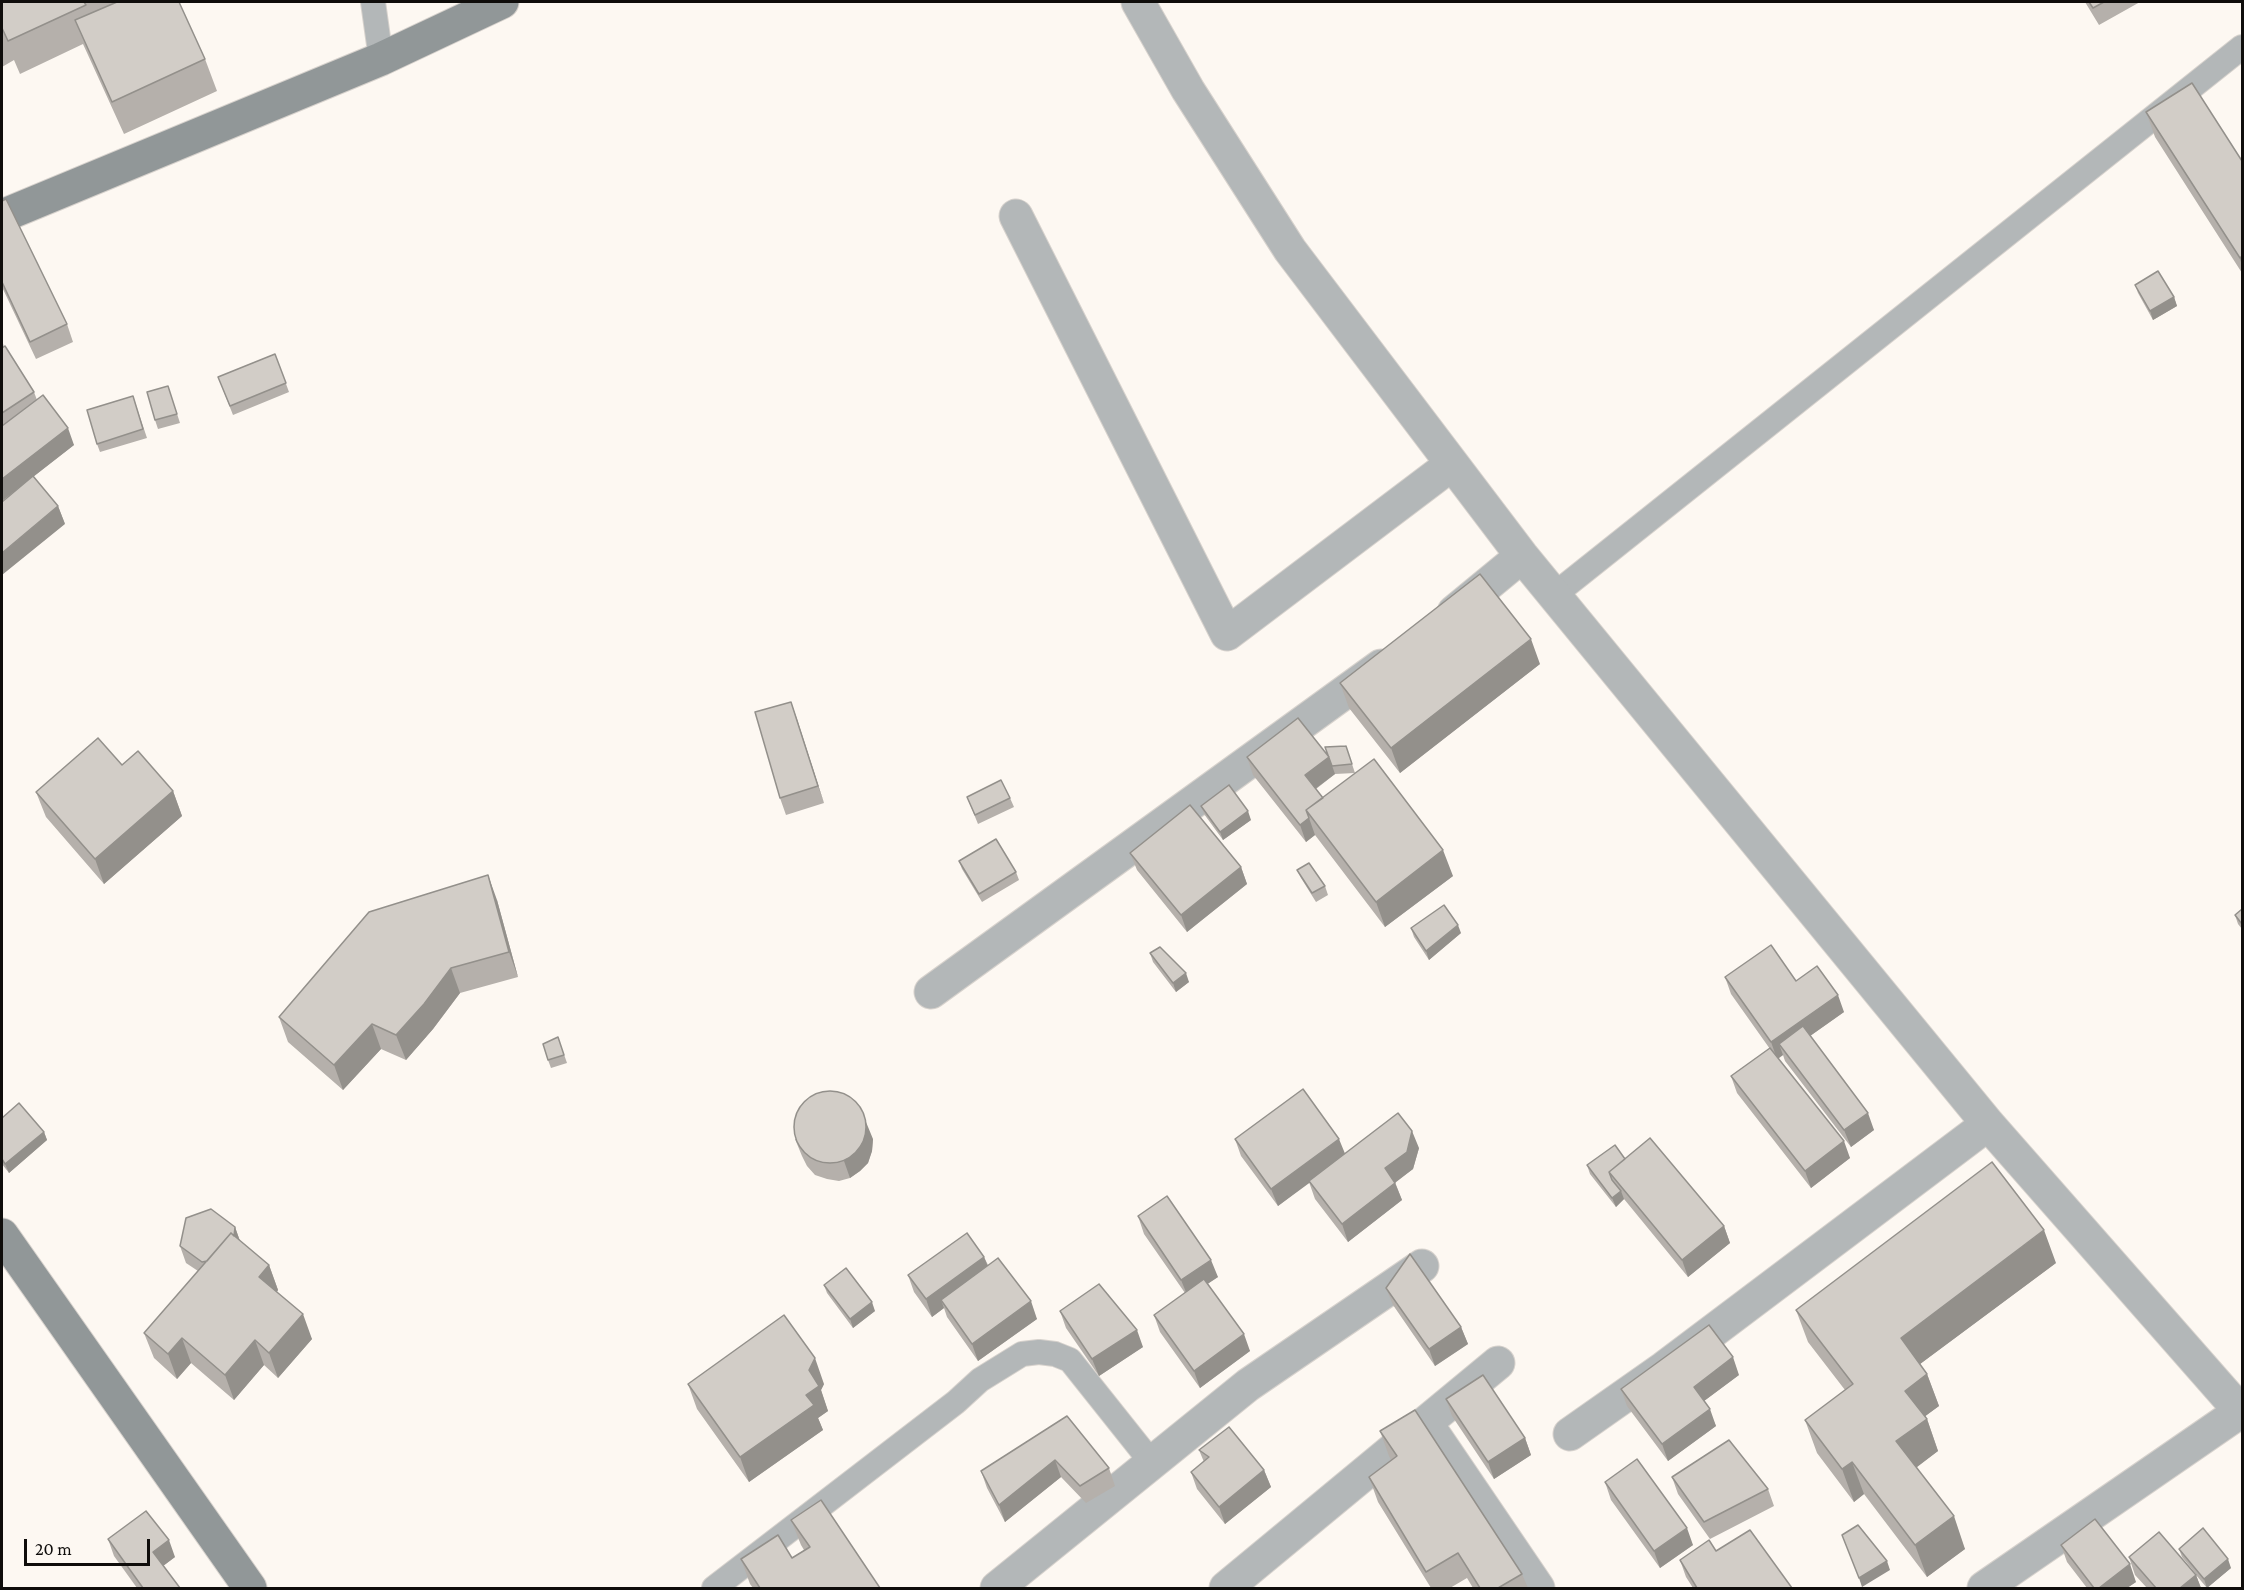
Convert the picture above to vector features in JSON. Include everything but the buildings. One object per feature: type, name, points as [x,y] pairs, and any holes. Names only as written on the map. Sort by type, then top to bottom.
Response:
[{"type":"street","points":[[2,216],[381,59],[502,2]]},
{"type":"street","points":[[1138,2],[1188,90],[1290,250],[1522,556],[1988,1124],[2242,1412],[1984,1588]]},
{"type":"street","points":[[1016,216],[1227,634],[1452,464]]},
{"type":"street","points":[[1432,628],[1522,556]]},
{"type":"street","points":[[931,992],[1403,649]]},
{"type":"street","points":[[1570,1434],[1664,1368],[1988,1124]]},
{"type":"street","points":[[2,1235],[250,1588]]},
{"type":"street","points":[[997,1588],[1248,1385],[1422,1266]]},
{"type":"street","points":[[1226,1588],[1498,1363]]},
{"type":"street","points":[[1426,1423],[1538,1588]]},
{"type":"lane","points":[[373,2],[381,59]]},
{"type":"lane","points":[[1554,596],[2242,47]]},
{"type":"lane","points":[[714,1588],[947,1409],[980,1380],[1022,1354],[1039,1352],[1055,1354],[1070,1360],[1152,1463]]}]
